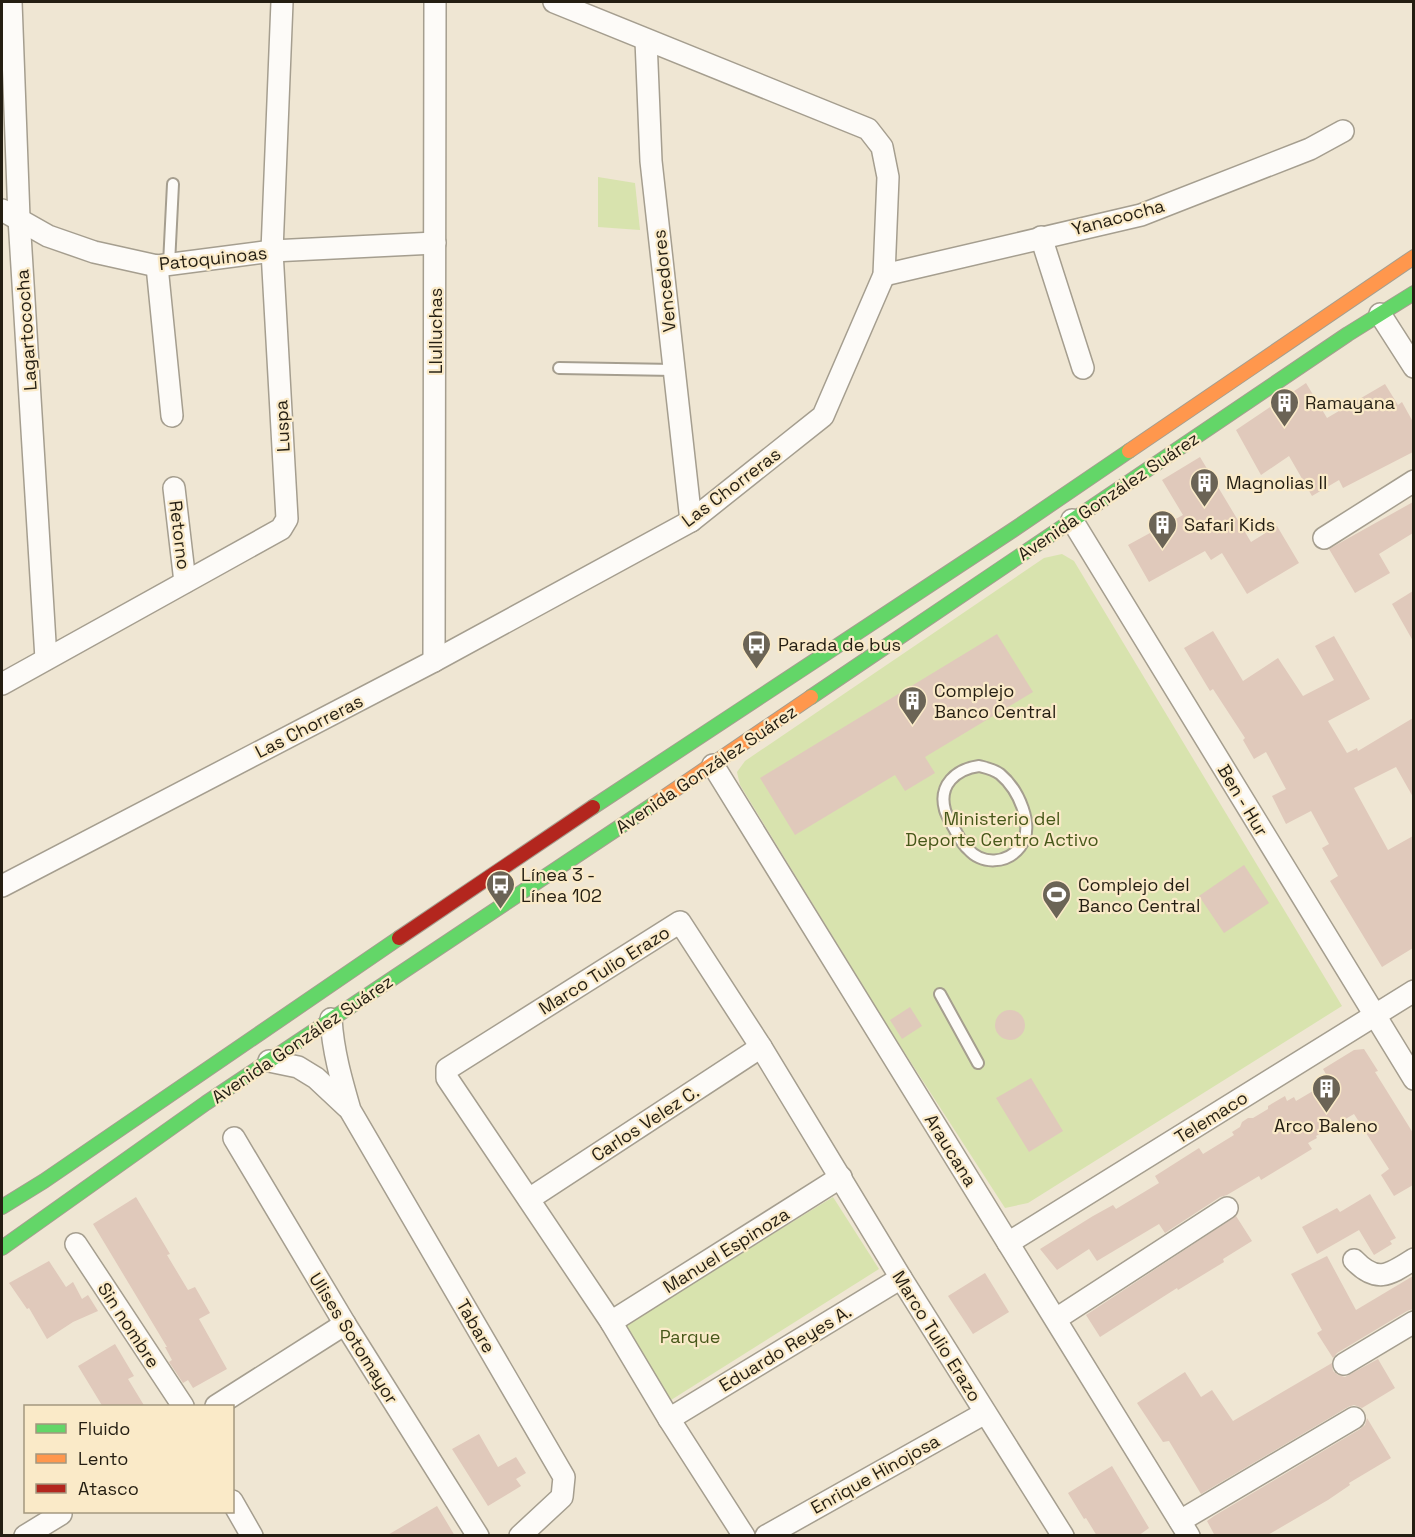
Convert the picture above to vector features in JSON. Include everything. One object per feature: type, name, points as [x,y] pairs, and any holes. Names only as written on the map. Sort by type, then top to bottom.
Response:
[{"type":"main road","name":"Avenida González Suárez","points":[[2,1207],[44,1181],[514,859],[1013,530],[1413,257]]},
{"type":"main road","name":"Avenida González Suárez","points":[[2,1248],[206,1103],[540,882],[1072,520],[1413,293]]},
{"type":"street","name":"Lagartococha","points":[[11,2],[10,214],[46,659]]},
{"type":"street","name":"Luspa","points":[[2,684],[281,529],[287,519],[272,251],[282,2]]},
{"type":"street","name":"Llulluchas","points":[[434,661],[435,2]]},
{"type":"street","name":"Las Chorreras","points":[[2,886],[434,661],[691,521],[823,416],[884,275],[888,177],[882,147],[868,129],[554,2]]},
{"type":"street","name":"Vencedores","points":[[646,40],[651,161],[691,521]]},
{"type":"street","name":"Yanacocha","points":[[884,275],[1141,215],[1310,149],[1343,131]]},
{"type":"street","name":"Patoquinoas","points":[[10,214],[48,236],[94,252],[163,265],[272,251],[435,243]]},
{"type":"street","points":[[1041,237],[1083,368]]},
{"type":"street","points":[[163,265],[172,416]]},
{"type":"street","points":[[1380,314],[1413,367]]},
{"type":"street","points":[[1324,538],[1413,481]]},
{"type":"street","name":"Retorno","points":[[174,488],[185,582]]},
{"type":"street","name":"Ben - Hur","points":[[1072,520],[1413,1079]]},
{"type":"street","name":"Araucana","points":[[713,765],[1185,1528]]},
{"type":"street","name":"Marco Tulio Erazo","points":[[744,1536],[669,1419],[611,1322],[447,1078],[447,1070],[680,922],[761,1047],[1061,1535]]},
{"type":"street","name":"Telemaco","points":[[1008,1243],[1413,991]]},
{"type":"street","name":"Tabare","points":[[332,1019],[332,1041],[336,1064],[350,1110],[564,1477],[562,1497],[520,1536]]},
{"type":"street","name":"Carlos Velez C.","points":[[530,1199],[761,1047]]},
{"type":"street","name":"Tabare","points":[[269,1061],[298,1067],[316,1078],[350,1110]]},
{"type":"street","name":"Ulises Sotomayor","points":[[234,1138],[345,1324],[478,1536]]},
{"type":"street","name":"Manuel Espinoza","points":[[611,1322],[841,1177]]},
{"type":"street","points":[[1056,1319],[1227,1208]]},
{"type":"street","name":"Sin nombre","points":[[76,1244],[182,1405]]},
{"type":"street","points":[[1354,1260],[1366,1271],[1377,1275],[1391,1274],[1413,1259]]},
{"type":"street","name":"Eduardo Reyes A.","points":[[669,1419],[901,1278]]},
{"type":"street","points":[[1344,1364],[1413,1322]]},
{"type":"street","points":[[219,1405],[345,1324]]},
{"type":"street","name":"Enrique Hinojosa","points":[[766,1536],[985,1413]]},
{"type":"street","points":[[1185,1528],[1353,1418]]},
{"type":"street","points":[[234,1504],[252,1536]]},
{"type":"street","points":[[25,1536],[61,1514]]},
{"type":"lane","points":[[163,265],[174,184]]},
{"type":"lane","points":[[559,368],[674,370]]},
{"type":"lane","points":[[979,766],[991,768],[1008,783],[1023,809],[1027,820],[1027,832],[1023,843],[1016,852],[994,861],[973,855],[960,838],[945,813],[943,802],[949,782],[956,773],[967,768],[979,766]]},
{"type":"lane","points":[[940,994],[978,1063]]},
{"type":"green space","points":[[598,177],[635,183],[640,230],[598,227]]},
{"type":"green space","name":"Complejo del Banco Central","points":[[1062,554],[1074,561],[1342,1006],[1028,1203],[1005,1208],[888,1027],[740,785],[737,772],[745,761],[1044,558]]},
{"type":"green space","name":"Parque","points":[[833,1197],[879,1269],[671,1400],[624,1325]]},
{"type":"building","points":[[1306,383],[1327,418],[1385,384],[1398,405],[1402,402],[1413,422],[1413,452],[1343,488],[1339,480],[1312,496],[1289,456],[1261,475],[1236,430]]},
{"type":"building","points":[[1200,457],[1251,542],[1277,526],[1299,563],[1247,594],[1222,553],[1211,560],[1205,551],[1149,582],[1128,545],[1183,515],[1162,480]]},
{"type":"building","points":[[1413,502],[1413,533],[1379,554],[1390,573],[1355,593],[1329,549]]},
{"type":"building","points":[[1413,591],[1413,641],[1392,604]]},
{"type":"building","points":[[1213,631],[1243,681],[1278,658],[1303,696],[1334,680],[1315,646],[1334,636],[1370,699],[1328,721],[1347,753],[1357,748],[1358,751],[1413,718],[1413,797],[1396,767],[1354,788],[1388,850],[1413,836],[1413,948],[1382,967],[1330,881],[1338,876],[1322,848],[1329,844],[1311,811],[1286,824],[1272,796],[1286,789],[1266,752],[1254,759],[1243,740],[1245,738],[1213,689],[1210,691],[1184,648]]},
{"type":"building","name":"Complejo Banco Central","points":[[997,634],[1033,692],[925,757],[935,773],[905,791],[895,775],[795,835],[760,778]]},
{"type":"building","points":[[1244,865],[1269,903],[1224,933],[1199,896]]},
{"type":"building","points":[[910,1007],[922,1026],[902,1039],[890,1020]]},
{"type":"building","points":[[1010,1010],[1020,1015],[1025,1025],[1020,1035],[1010,1040],[1000,1035],[995,1025],[1000,1015]]},
{"type":"building","points":[[1364,1049],[1378,1071],[1375,1072],[1413,1133],[1413,1185],[1394,1196],[1381,1175],[1389,1169],[1354,1114],[1316,1136],[1317,1138],[1308,1143],[1312,1149],[1261,1180],[1259,1176],[1220,1197],[1165,1233],[1159,1224],[1097,1261],[1089,1249],[1057,1270],[1040,1249],[1093,1216],[1113,1205],[1116,1209],[1159,1183],[1155,1176],[1199,1148],[1203,1154],[1234,1135],[1232,1132],[1240,1127],[1242,1122],[1268,1109],[1268,1106],[1285,1096],[1287,1101],[1294,1097],[1296,1101],[1330,1081],[1323,1069],[1354,1050]]},
{"type":"building","points":[[1031,1078],[1063,1131],[1029,1152],[996,1098]]},
{"type":"building","points":[[1370,1194],[1396,1238],[1390,1241],[1392,1244],[1374,1255],[1359,1230],[1317,1254],[1302,1227],[1337,1208],[1340,1212]]},
{"type":"building","points":[[136,1197],[170,1254],[167,1255],[188,1290],[195,1287],[210,1313],[199,1319],[227,1369],[193,1388],[188,1380],[183,1383],[169,1362],[172,1360],[165,1347],[167,1347],[93,1224]]},
{"type":"building","points":[[1236,1216],[1252,1241],[1223,1259],[1224,1262],[1178,1290],[1177,1288],[1100,1337],[1086,1315]]},
{"type":"building","points":[[1327,1256],[1356,1310],[1413,1276],[1413,1309],[1337,1353],[1333,1358],[1317,1333],[1322,1330],[1291,1274]]},
{"type":"building","points":[[49,1261],[66,1287],[73,1282],[82,1299],[88,1295],[98,1311],[73,1322],[47,1339],[29,1308],[27,1309],[9,1283]]},
{"type":"building","points":[[985,1273],[1009,1312],[973,1334],[948,1296]]},
{"type":"building","points":[[115,1344],[134,1376],[128,1379],[144,1405],[102,1405],[78,1366]]},
{"type":"building","points":[[1378,1359],[1395,1388],[1362,1408],[1354,1405],[1348,1407],[1201,1494],[1169,1441],[1163,1442],[1137,1403],[1185,1372],[1201,1397],[1212,1390],[1233,1421],[1332,1363],[1333,1371],[1345,1377]]},
{"type":"building","points":[[1367,1418],[1391,1458],[1349,1483],[1350,1485],[1328,1500],[1266,1536],[1215,1536],[1207,1521],[1360,1429],[1365,1425]]},
{"type":"building","points":[[479,1434],[498,1467],[516,1457],[526,1473],[516,1479],[521,1486],[488,1506],[452,1449]]},
{"type":"building","points":[[1112,1466],[1149,1528],[1138,1536],[1097,1536],[1068,1493]]},
{"type":"building","points":[[437,1506],[455,1536],[386,1536]]},
{"type":"traffic: fast","points":[[811,697],[1348,334],[1414,293]]},
{"type":"traffic: fast","points":[[593,807],[1129,451]]},
{"type":"traffic: fast","points":[[2,1248],[206,1103],[654,804]]},
{"type":"traffic: fast","points":[[2,1207],[44,1181],[399,938]]},
{"type":"traffic: slow","points":[[1129,451],[1414,257]]},
{"type":"traffic: slow","points":[[654,804],[811,697]]},
{"type":"traffic: jam","points":[[399,938],[593,807]]},
{"type":"place","name":"Ramayana","points":[[1284,428]]},
{"type":"place","name":"Magnolias II","points":[[1205,508]]},
{"type":"place","name":"Safari Kids","points":[[1163,550]]},
{"type":"place","name":"Parada de bus","points":[[757,670]]},
{"type":"place","name":"Complejo Banco Central","points":[[913,726]]},
{"type":"place","name":"Línea 3 - Línea 102","points":[[500,910]]},
{"type":"place","name":"Complejo del Banco Central","points":[[1057,920]]},
{"type":"place","name":"Arco Baleno","points":[[1326,1114]]},
{"type":"park label","name":"Ministerio del Deporte Centro Activo","points":[[1002,828]]}]
